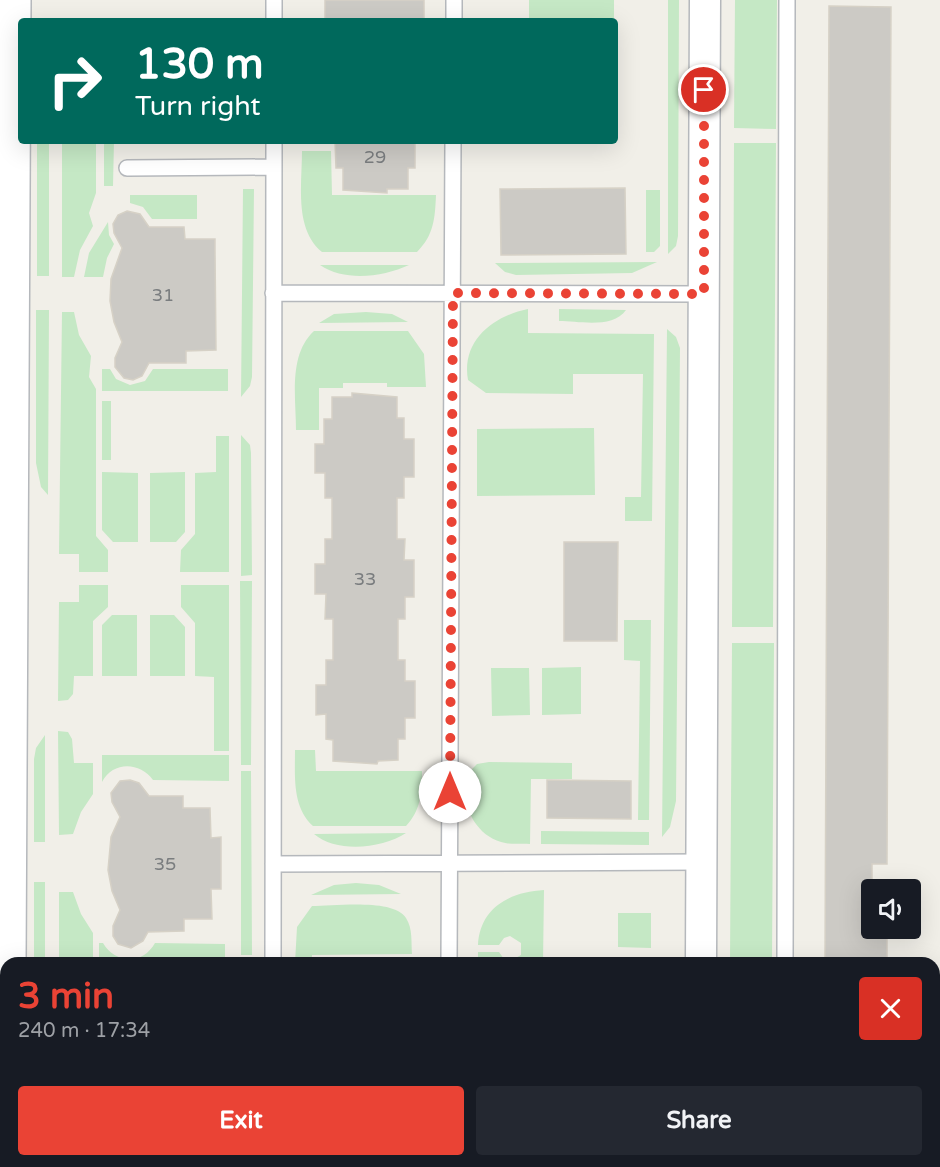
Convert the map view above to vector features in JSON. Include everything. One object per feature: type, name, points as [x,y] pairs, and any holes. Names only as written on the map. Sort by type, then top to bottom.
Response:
[{"type":"street","points":[[701,957],[705,0]]},
{"type":"street","points":[[9,12],[9,957]]},
{"type":"lane","points":[[274,0],[274,18]]},
{"type":"lane","points":[[454,0],[454,18]]},
{"type":"lane","points":[[785,957],[787,0]]},
{"type":"lane","points":[[273,957],[274,144]]},
{"type":"lane","points":[[449,957],[453,144]]},
{"type":"lane","points":[[127,168],[274,167]]},
{"type":"lane","points":[[273,293],[704,294]]},
{"type":"lane","points":[[273,864],[701,862]]},
{"type":"green space","points":[[529,0],[614,0],[614,18],[529,18]]},
{"type":"green space","points":[[668,0],[679,0],[678,236],[676,246],[668,254]]},
{"type":"green space","points":[[735,0],[777,0],[776,129],[734,128]]},
{"type":"green space","points":[[734,143],[776,143],[773,627],[732,627]]},
{"type":"green space","points":[[37,144],[49,144],[49,276],[37,276]]},
{"type":"green space","points":[[62,144],[96,144],[96,193],[89,213],[93,226],[80,250],[74,277],[62,277]]},
{"type":"green space","points":[[104,144],[114,144],[113,186],[104,186]]},
{"type":"green space","points":[[302,151],[331,151],[332,195],[436,195],[433,226],[423,246],[417,252],[322,252],[313,242],[303,219]]},
{"type":"green space","points":[[243,189],[254,189],[252,377],[250,386],[241,397]]},
{"type":"green space","points":[[646,190],[660,190],[660,246],[654,252],[646,252]]},
{"type":"green space","points":[[130,195],[197,195],[197,219],[152,219],[143,207],[130,203]]},
{"type":"green space","points":[[108,222],[109,235],[114,244],[107,258],[103,277],[84,277],[89,253]]},
{"type":"green space","points":[[657,262],[632,273],[516,275],[505,272],[495,263]]},
{"type":"green space","points":[[320,265],[409,265],[376,275],[352,276]]},
{"type":"green space","points":[[528,309],[528,333],[654,334],[652,521],[625,521],[625,497],[641,497],[643,374],[573,374],[573,394],[486,393],[468,380],[467,366],[470,353],[482,332],[515,312]]},
{"type":"green space","points":[[559,309],[626,310],[613,320],[586,323],[559,321]]},
{"type":"green space","points":[[36,310],[49,310],[48,495],[41,487],[36,463]]},
{"type":"green space","points":[[62,312],[74,312],[79,335],[91,356],[89,377],[96,389],[96,536],[108,550],[108,572],[79,572],[79,554],[59,554]]},
{"type":"green space","points":[[366,312],[392,314],[408,322],[319,323],[334,314]]},
{"type":"green space","points":[[667,329],[676,337],[680,348],[676,801],[670,827],[662,837]]},
{"type":"green space","points":[[314,331],[408,331],[424,354],[426,387],[387,387],[387,383],[343,383],[343,388],[319,388],[319,430],[296,430],[297,364],[300,352]]},
{"type":"green space","points":[[102,369],[110,369],[116,379],[130,385],[145,381],[153,369],[228,369],[228,391],[102,391]]},
{"type":"green space","points":[[102,401],[111,401],[111,460],[102,460]]},
{"type":"green space","points":[[594,428],[595,495],[477,496],[477,429]]},
{"type":"green space","points":[[241,435],[250,445],[251,453],[252,575],[241,576]]},
{"type":"green space","points":[[216,436],[229,436],[229,572],[180,572],[181,550],[195,534],[195,473],[216,472]]},
{"type":"green space","points":[[102,472],[138,473],[138,542],[113,542],[102,530]]},
{"type":"green space","points":[[185,472],[185,532],[176,542],[150,542],[150,473]]},
{"type":"green space","points":[[240,581],[252,581],[251,765],[241,765]]},
{"type":"green space","points":[[79,585],[108,585],[108,607],[93,621],[93,676],[74,676],[73,694],[68,700],[58,701],[59,602],[79,602]]},
{"type":"green space","points":[[181,585],[229,585],[229,751],[214,751],[214,677],[195,676],[195,623],[181,607]]},
{"type":"green space","points":[[112,615],[137,615],[137,676],[102,676],[102,625]]},
{"type":"green space","points":[[150,615],[174,615],[185,627],[185,676],[150,676]]},
{"type":"green space","points":[[624,620],[651,620],[649,820],[638,820],[640,661],[624,660]]},
{"type":"green space","points":[[732,643],[774,643],[772,957],[730,957]]},
{"type":"green space","points":[[581,667],[581,714],[542,715],[542,668]]},
{"type":"green space","points":[[491,668],[529,668],[530,715],[492,716]]},
{"type":"green space","points":[[58,731],[68,732],[72,739],[74,763],[93,763],[93,794],[81,812],[73,834],[59,835]]},
{"type":"green space","points":[[45,735],[45,842],[34,842],[34,759],[36,748]]},
{"type":"green space","points":[[295,750],[315,750],[316,771],[422,771],[421,794],[415,814],[406,826],[313,826],[301,810],[298,800]]},
{"type":"green space","points":[[102,755],[229,755],[229,781],[153,780],[141,770],[127,766],[113,770],[102,782]]},
{"type":"green space","points":[[489,762],[572,763],[572,779],[531,779],[530,844],[504,843],[491,838],[483,832],[470,815],[465,794],[467,774],[477,764]]},
{"type":"green space","points":[[241,771],[251,771],[252,955],[241,955]]},
{"type":"green space","points":[[541,831],[649,832],[649,845],[541,844]]},
{"type":"green space","points":[[406,833],[385,843],[359,847],[334,844],[314,834]]},
{"type":"green space","points":[[34,882],[45,882],[45,957],[34,957]]},
{"type":"green space","points":[[356,883],[379,885],[401,894],[311,895],[334,885]]},
{"type":"green space","points":[[544,890],[543,957],[517,957],[521,955],[521,943],[510,936],[504,938],[499,945],[478,945],[484,921],[491,912],[508,899],[531,891]]},
{"type":"green space","points":[[59,892],[73,892],[81,914],[93,933],[93,957],[59,957]]},
{"type":"green space","points":[[377,905],[399,912],[406,918],[410,927],[412,954],[295,957],[297,927],[312,906]]},
{"type":"green space","points":[[618,913],[651,913],[651,948],[618,947]]},
{"type":"green space","points":[[99,943],[103,943],[108,950],[119,957],[99,957]]},
{"type":"green space","points":[[155,943],[225,944],[225,957],[139,957],[150,950]]},
{"type":"green space","points":[[478,952],[499,952],[503,957],[478,957]]},
{"type":"building","points":[[325,0],[424,0],[424,18],[325,18]]},
{"type":"building","points":[[829,6],[891,7],[887,864],[872,864],[872,879],[861,879],[861,939],[887,939],[887,957],[825,957]]},
{"type":"building","points":[[335,144],[415,144],[415,168],[408,168],[408,189],[387,189],[387,193],[343,190],[343,168],[336,168]]},
{"type":"building","points":[[625,188],[626,254],[501,255],[500,189]]},
{"type":"building","points":[[127,211],[140,214],[149,227],[184,227],[185,239],[215,239],[216,350],[186,351],[186,363],[149,363],[142,376],[133,380],[124,378],[115,367],[115,358],[122,342],[114,322],[110,301],[111,279],[122,248],[114,233],[113,224],[118,215]]},
{"type":"building","points":[[352,393],[397,397],[397,418],[404,418],[404,439],[414,439],[414,477],[404,477],[404,498],[397,498],[397,539],[405,539],[404,560],[414,560],[414,597],[405,597],[405,619],[398,619],[398,660],[405,660],[405,681],[415,681],[415,718],[405,718],[405,739],[398,739],[398,760],[378,761],[377,764],[333,761],[333,740],[326,739],[326,714],[316,715],[316,685],[326,685],[326,660],[333,660],[333,619],[325,619],[326,594],[315,594],[315,564],[325,564],[325,539],[332,539],[332,498],[325,498],[325,473],[315,473],[315,444],[324,444],[324,419],[332,419],[332,397],[352,397]]},
{"type":"building","points":[[564,542],[618,542],[617,641],[564,641]]},
{"type":"building","points":[[130,780],[139,783],[149,796],[183,796],[183,808],[210,808],[211,838],[221,837],[221,889],[211,889],[212,919],[184,919],[184,931],[148,932],[143,941],[131,948],[118,944],[113,936],[113,926],[120,910],[112,891],[108,870],[111,837],[120,817],[112,802],[111,793],[120,781]]},
{"type":"building","points":[[547,780],[631,781],[631,819],[547,818]]},
{"type":"route","points":[[450,792],[453,293],[704,294],[704,90]]}]
